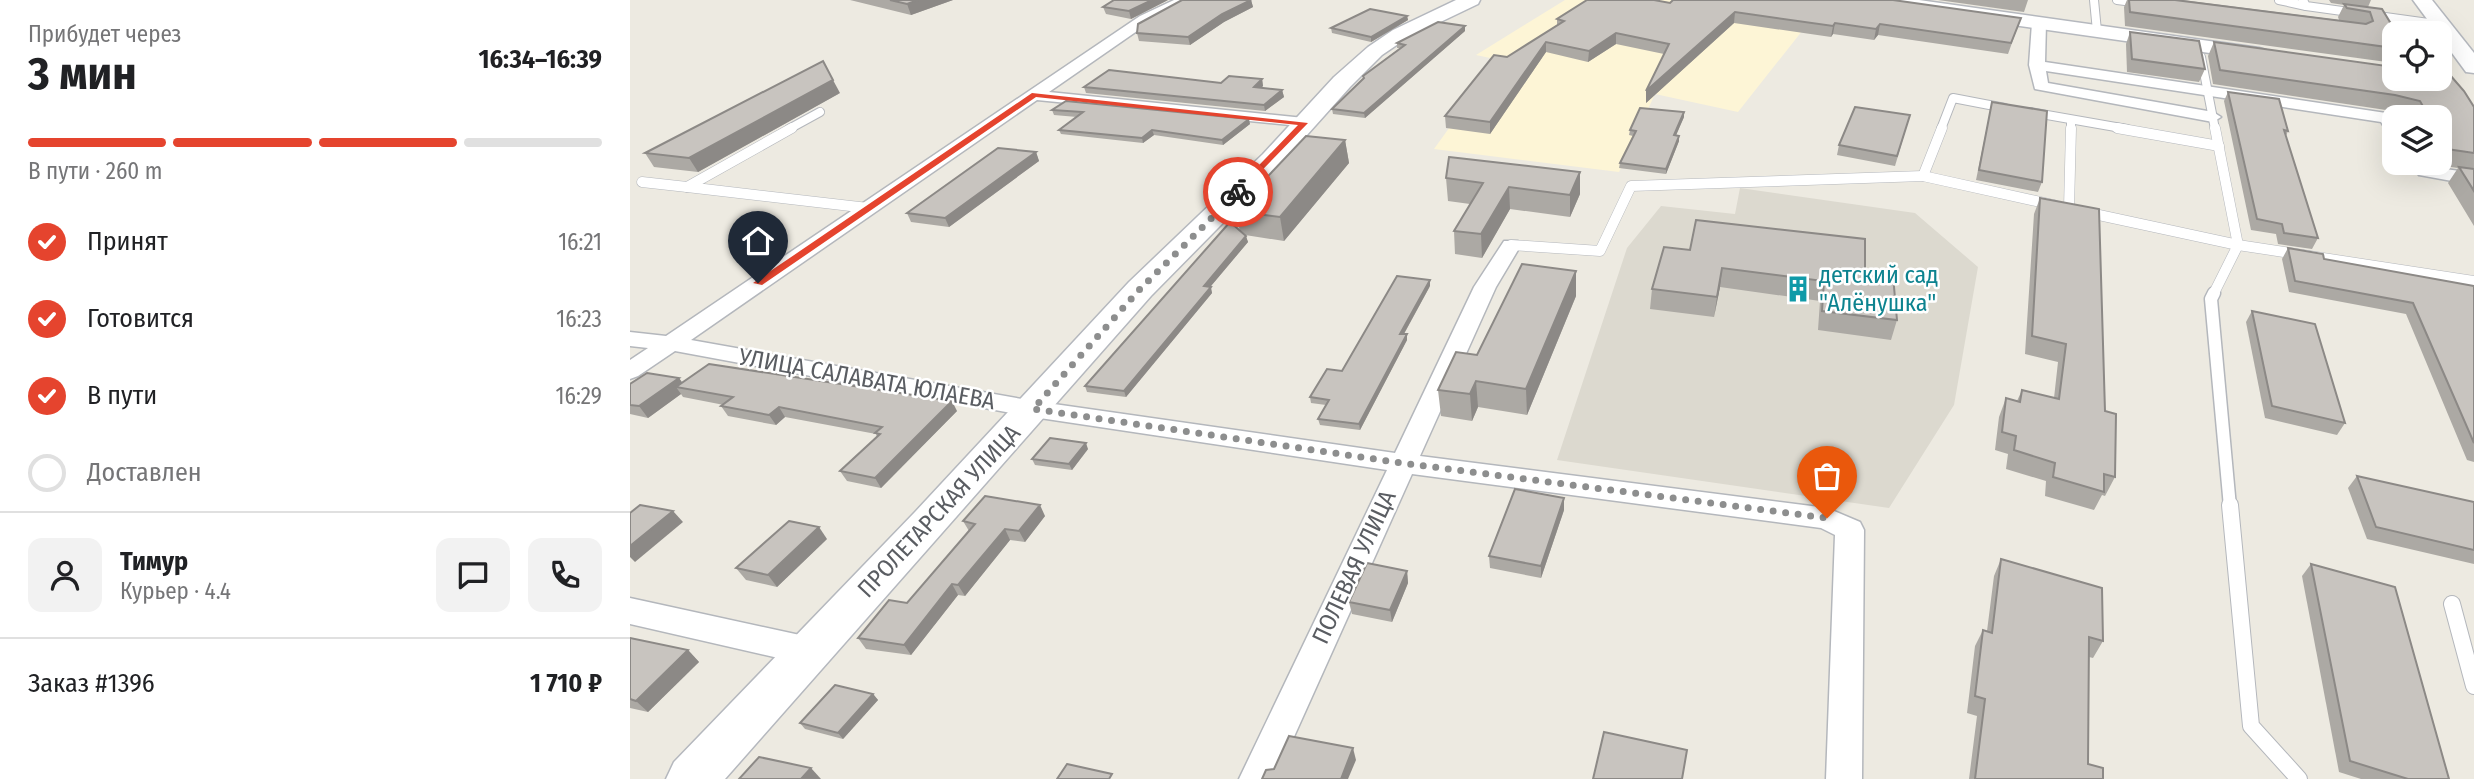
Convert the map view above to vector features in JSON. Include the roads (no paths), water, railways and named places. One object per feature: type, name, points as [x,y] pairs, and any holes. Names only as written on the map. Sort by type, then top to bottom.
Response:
[{"type":"street","points":[[630,371],[1145,19],[1185,0]]},
{"type":"street","name":"ПРОЛЕТАРСКАЯ УЛИЦА","points":[[692,779],[1140,289],[1376,51],[1400,34],[1471,0]]},
{"type":"street","points":[[1879,0],[2277,57]]},
{"type":"street","points":[[2422,0],[2440,21]]},
{"type":"street","points":[[2039,23],[2037,65],[2041,86],[2213,117]]},
{"type":"street","points":[[2452,43],[2470,78]]},
{"type":"street","points":[[2037,65],[2382,117]]},
{"type":"street","points":[[1035,95],[1304,123]]},
{"type":"street","points":[[2450,175],[2474,179]]},
{"type":"street","name":"ПОЛЕВАЯ УЛИЦА","points":[[1257,779],[1485,287],[1511,245]]},
{"type":"street","name":"УЛИЦА САЛАВАТА ЮЛАЕВА","points":[[630,339],[670,343],[1033,409],[1402,463],[1827,518],[1850,530],[1844,779]]},
{"type":"street","points":[[630,611],[810,651]]},
{"type":"lane","points":[[2094,0],[2096,31]]},
{"type":"lane","points":[[2117,0],[2144,4]]},
{"type":"lane","points":[[2279,0],[2418,21]]},
{"type":"lane","points":[[2199,46],[2238,245],[2211,299],[2251,726],[2299,779]]},
{"type":"lane","points":[[1923,176],[1953,98],[2219,146]]},
{"type":"lane","points":[[688,187],[820,112]]},
{"type":"lane","points":[[2069,208],[2071,120]]},
{"type":"lane","points":[[1511,245],[1600,251],[1630,186],[1923,176],[2238,245],[2474,281]]},
{"type":"lane","points":[[642,182],[869,208]]},
{"type":"lane","points":[[2452,604],[2474,686]]},
{"type":"place","name":"детский сад \"Алёнушка\"","points":[[1798,289]]}]
